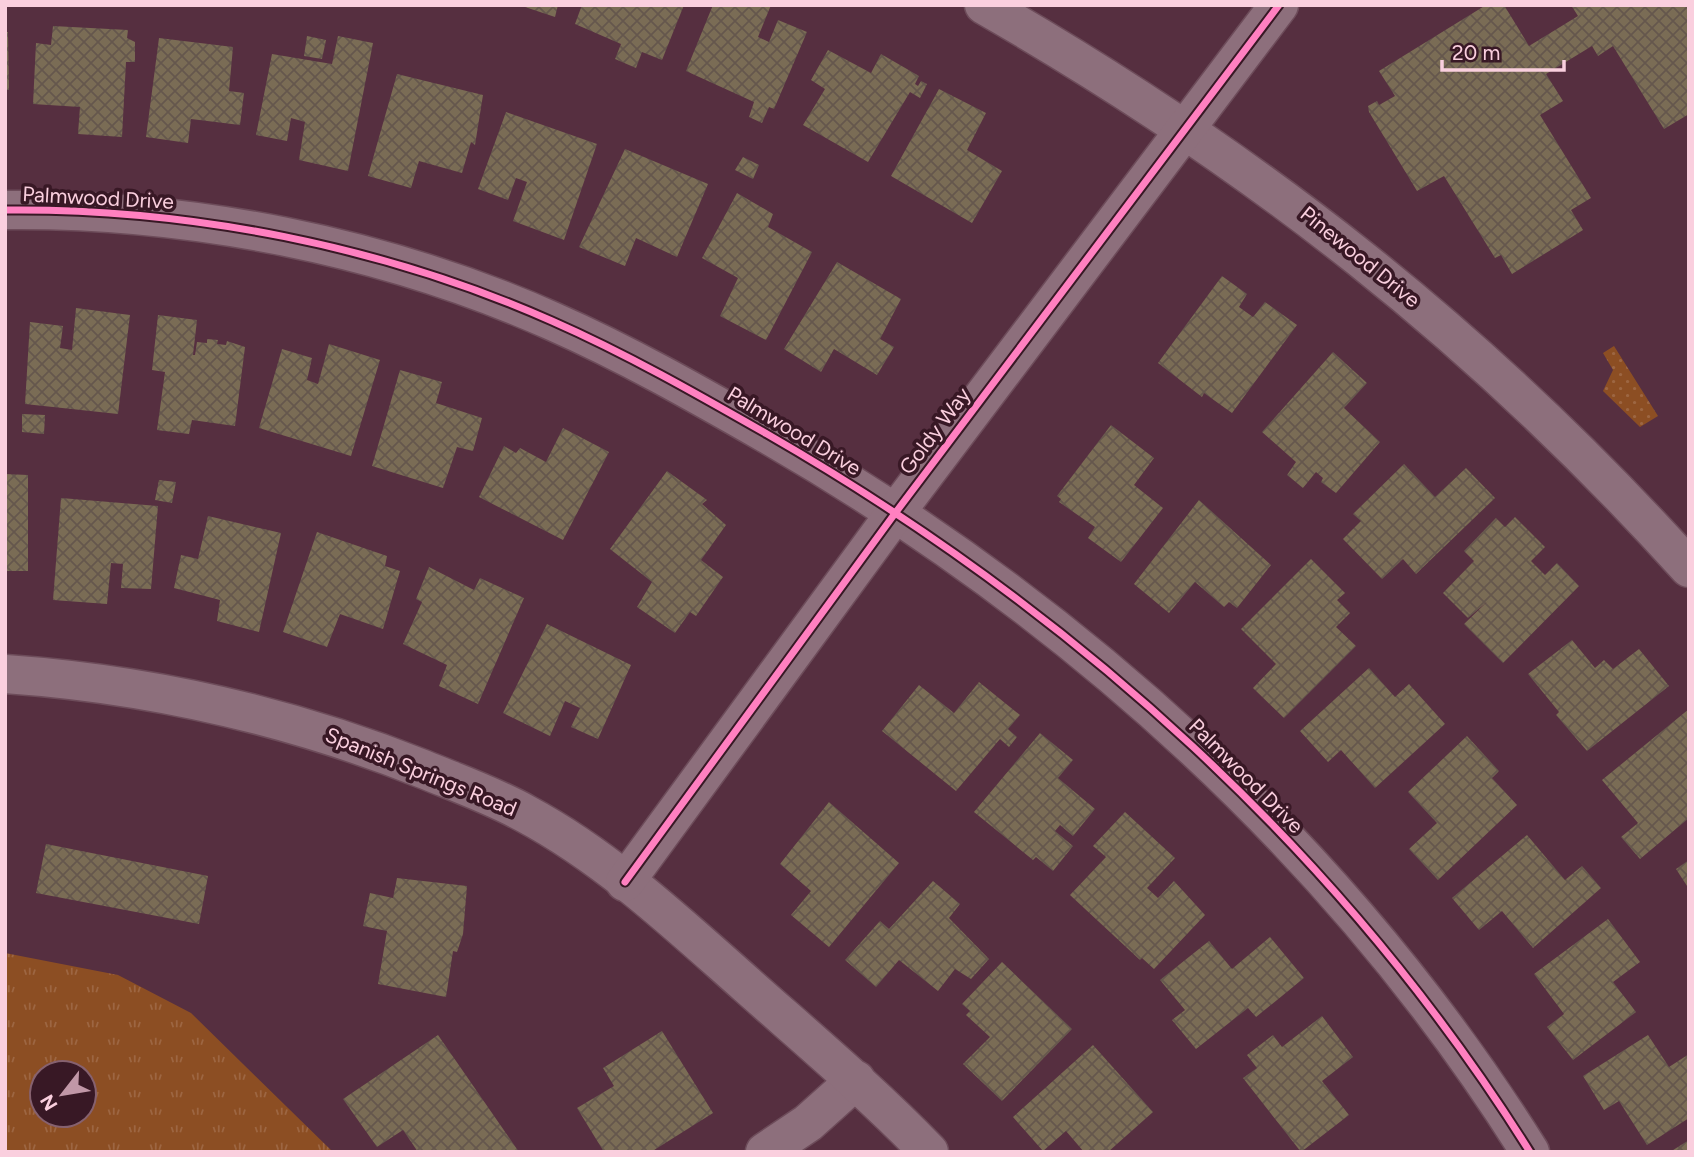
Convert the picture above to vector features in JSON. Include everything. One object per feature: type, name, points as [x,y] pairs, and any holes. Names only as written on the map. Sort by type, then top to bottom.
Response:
[{"type":"street","name":"Pinewood Drive","points":[[984,5],[1186,128],[1300,209],[1411,298],[1518,392],[1619,491],[1689,568]]},
{"type":"street","name":"Goldy Way","points":[[625,882],[896,512],[1279,5]]},
{"type":"street","name":"Palmwood Drive","points":[[5,210],[56,209],[180,220],[309,242],[427,274],[548,319],[652,368],[896,512],[997,582],[1116,676],[1219,770],[1317,872],[1412,984],[1500,1104],[1530,1152]]},
{"type":"street","name":"Spanish Springs Road","points":[[5,674],[153,691],[267,714],[356,744],[525,813],[571,841],[625,882],[856,1080],[929,1152]]},
{"type":"street","points":[[765,1152],[808,1123],[856,1080]]},
{"type":"green space","points":[[1614,346],[1658,416],[1640,427],[1603,391],[1613,370],[1603,353]]},
{"type":"green space","points":[[5,953],[118,975],[191,1013],[333,1152],[5,1152]]},
{"type":"building","points":[[519,5],[558,5],[555,17]]},
{"type":"building","points":[[582,5],[684,5],[662,60],[642,52],[636,68],[615,59],[621,44],[575,24]]},
{"type":"building","points":[[713,5],[771,5],[758,37],[769,42],[778,20],[807,32],[774,109],[769,107],[762,123],[749,117],[754,102],[686,71]]},
{"type":"building","points":[[1486,5],[1504,5],[1529,46],[1578,16],[1571,5],[1689,5],[1689,114],[1664,129],[1613,46],[1598,56],[1592,46],[1546,74],[1563,101],[1540,115],[1591,198],[1571,210],[1583,230],[1512,274],[1501,255],[1495,258],[1444,176],[1417,191],[1369,112],[1368,106],[1377,101],[1379,105],[1395,96],[1379,71]]},
{"type":"building","points":[[53,26],[128,30],[127,38],[135,42],[135,62],[126,62],[122,137],[78,134],[80,107],[33,104],[36,43],[51,45]]},
{"type":"building","points":[[5,32],[8,32],[9,90],[5,90]]},
{"type":"building","points":[[307,36],[326,40],[322,59],[304,56]]},
{"type":"building","points":[[338,36],[373,43],[348,171],[299,160],[305,122],[291,118],[287,141],[256,135],[272,54],[332,64]]},
{"type":"building","points":[[159,38],[233,47],[229,91],[244,93],[240,125],[191,119],[188,143],[146,137]]},
{"type":"building","points":[[828,50],[871,73],[881,54],[919,76],[915,84],[918,86],[921,81],[927,84],[920,98],[910,92],[868,162],[803,125],[825,89],[811,80]]},
{"type":"building","points":[[397,74],[483,95],[475,145],[471,142],[462,173],[419,161],[411,188],[368,176]]},
{"type":"building","points":[[939,89],[986,113],[967,150],[1002,171],[972,223],[891,176]]},
{"type":"building","points":[[506,112],[597,144],[564,240],[513,221],[527,182],[516,178],[508,200],[478,189]]},
{"type":"building","points":[[625,149],[708,184],[677,257],[636,238],[625,266],[579,247]]},
{"type":"building","points":[[743,157],[759,165],[753,179],[735,170]]},
{"type":"building","points":[[737,193],[773,214],[768,227],[812,252],[766,340],[720,316],[738,278],[702,258]]},
{"type":"building","points":[[837,262],[901,299],[880,339],[894,347],[877,375],[834,349],[821,372],[784,349]]},
{"type":"building","points":[[1222,276],[1247,294],[1239,307],[1253,317],[1265,302],[1297,325],[1232,413],[1204,393],[1202,397],[1158,363]]},
{"type":"building","points":[[76,308],[130,315],[118,414],[25,404],[30,322],[63,326],[60,348],[72,350]]},
{"type":"building","points":[[158,315],[197,320],[193,355],[197,342],[207,343],[207,339],[218,340],[217,344],[226,345],[227,341],[245,347],[235,426],[192,420],[189,434],[157,430],[165,372],[152,370]]},
{"type":"building","points":[[329,344],[380,360],[351,456],[259,428],[282,349],[312,358],[307,380],[318,384]]},
{"type":"building","points":[[1333,352],[1367,383],[1344,408],[1380,442],[1336,493],[1321,482],[1323,478],[1316,472],[1303,488],[1287,475],[1296,462],[1262,432]]},
{"type":"building","points":[[400,370],[442,382],[436,403],[482,418],[473,451],[457,447],[443,488],[372,466]]},
{"type":"building","points":[[22,414],[45,415],[44,434],[22,432]]},
{"type":"building","points":[[1111,425],[1154,458],[1134,485],[1163,508],[1121,562],[1088,538],[1095,527],[1059,502],[1061,499],[1057,496]]},
{"type":"building","points":[[563,428],[609,452],[563,540],[479,497],[504,446],[516,453],[520,448],[546,462]]},
{"type":"building","points":[[1404,464],[1435,497],[1466,468],[1495,498],[1416,574],[1403,559],[1382,579],[1343,539],[1361,521],[1353,514]]},
{"type":"building","points":[[667,471],[707,500],[702,504],[726,525],[701,560],[723,577],[696,616],[690,612],[675,633],[637,607],[652,582],[610,549]]},
{"type":"building","points":[[5,474],[28,475],[28,571],[5,571]]},
{"type":"building","points":[[159,480],[176,482],[172,503],[155,500]]},
{"type":"building","points":[[61,498],[158,506],[151,589],[121,588],[123,564],[111,563],[107,604],[53,600]]},
{"type":"building","points":[[1199,500],[1271,565],[1237,608],[1229,602],[1224,607],[1195,582],[1169,613],[1134,584]]},
{"type":"building","points":[[208,516],[281,533],[259,632],[217,621],[220,600],[174,588],[181,555],[198,559]]},
{"type":"building","points":[[1515,517],[1545,547],[1531,561],[1545,575],[1557,563],[1579,586],[1503,663],[1464,624],[1488,601],[1468,618],[1443,593],[1474,561],[1464,551],[1496,518],[1505,527]]},
{"type":"building","points":[[317,532],[387,556],[385,566],[400,571],[383,629],[340,614],[327,647],[283,632]]},
{"type":"building","points":[[1311,559],[1345,593],[1337,600],[1350,613],[1336,627],[1356,646],[1284,718],[1253,688],[1276,664],[1241,629]]},
{"type":"building","points":[[429,567],[474,590],[480,578],[524,598],[478,704],[439,686],[447,665],[403,644],[422,602],[416,599]]},
{"type":"building","points":[[547,624],[631,665],[598,739],[571,727],[580,708],[565,701],[550,736],[503,713]]},
{"type":"building","points":[[1572,640],[1595,668],[1604,660],[1613,669],[1639,649],[1669,686],[1587,751],[1556,715],[1559,712],[1528,674]]},
{"type":"building","points":[[1369,668],[1395,697],[1409,684],[1445,724],[1375,788],[1341,750],[1328,762],[1300,731]]},
{"type":"building","points":[[979,682],[1020,715],[1008,729],[1017,737],[1009,747],[1000,739],[956,791],[882,731],[919,685],[954,713]]},
{"type":"building","points":[[1689,709],[1689,818],[1640,859],[1621,837],[1638,823],[1602,780]]},
{"type":"building","points":[[1040,733],[1073,760],[1058,778],[1095,809],[1073,836],[1060,825],[1055,831],[1073,846],[1053,871],[1036,857],[1033,860],[974,812]]},
{"type":"building","points":[[1467,736],[1499,771],[1492,778],[1517,805],[1438,880],[1409,849],[1437,823],[1408,792]]},
{"type":"building","points":[[829,802],[899,863],[829,947],[791,915],[811,891],[780,864]]},
{"type":"building","points":[[1125,812],[1175,858],[1147,888],[1158,898],[1174,881],[1205,915],[1154,969],[1142,958],[1140,960],[1070,895],[1106,857],[1093,846]]},
{"type":"building","points":[[1527,835],[1565,880],[1582,866],[1601,888],[1533,948],[1502,911],[1479,930],[1452,898]]},
{"type":"building","points":[[46,844],[208,876],[199,924],[36,893]]},
{"type":"building","points":[[1689,860],[1689,889],[1676,869]]},
{"type":"building","points":[[397,878],[467,886],[463,934],[457,952],[453,951],[446,997],[378,984],[387,931],[363,926],[370,893],[393,898]]},
{"type":"building","points":[[933,881],[960,904],[949,918],[989,959],[971,979],[955,969],[938,991],[899,960],[876,987],[845,960],[880,921],[889,929]]},
{"type":"building","points":[[1608,919],[1640,962],[1613,982],[1636,1012],[1573,1060],[1547,1027],[1564,1014],[1534,974]]},
{"type":"building","points":[[1270,937],[1304,978],[1256,1017],[1248,1008],[1196,1049],[1172,1020],[1185,1010],[1160,980],[1209,941],[1232,969]]},
{"type":"building","points":[[1002,962],[1072,1029],[1002,1101],[963,1064],[990,1037],[966,1015],[970,1011],[962,1004]]},
{"type":"building","points":[[1322,1016],[1353,1057],[1322,1081],[1349,1115],[1301,1152],[1243,1078],[1257,1068],[1247,1055],[1273,1035],[1282,1047]]},
{"type":"building","points":[[662,1031],[713,1113],[651,1152],[604,1152],[577,1108],[614,1086],[603,1068]]},
{"type":"building","points":[[438,1035],[519,1152],[418,1152],[403,1130],[377,1147],[343,1099]]},
{"type":"building","points":[[1648,1035],[1669,1067],[1689,1054],[1689,1118],[1647,1145],[1619,1101],[1604,1110],[1583,1076]]},
{"type":"building","points":[[1093,1045],[1153,1112],[1108,1152],[1084,1152],[1066,1131],[1043,1151],[1013,1117]]},
{"type":"building","points":[[1689,1140],[1689,1152],[1670,1152]]},
{"type":"cycle path","points":[[625,882],[896,512],[1279,5]]},
{"type":"cycle path","points":[[5,210],[75,211],[215,224],[353,252],[421,272],[488,295],[607,347],[767,434],[880,503],[989,578],[1093,659],[1193,746],[1287,839],[1374,938],[1456,1042],[1530,1152]]}]
